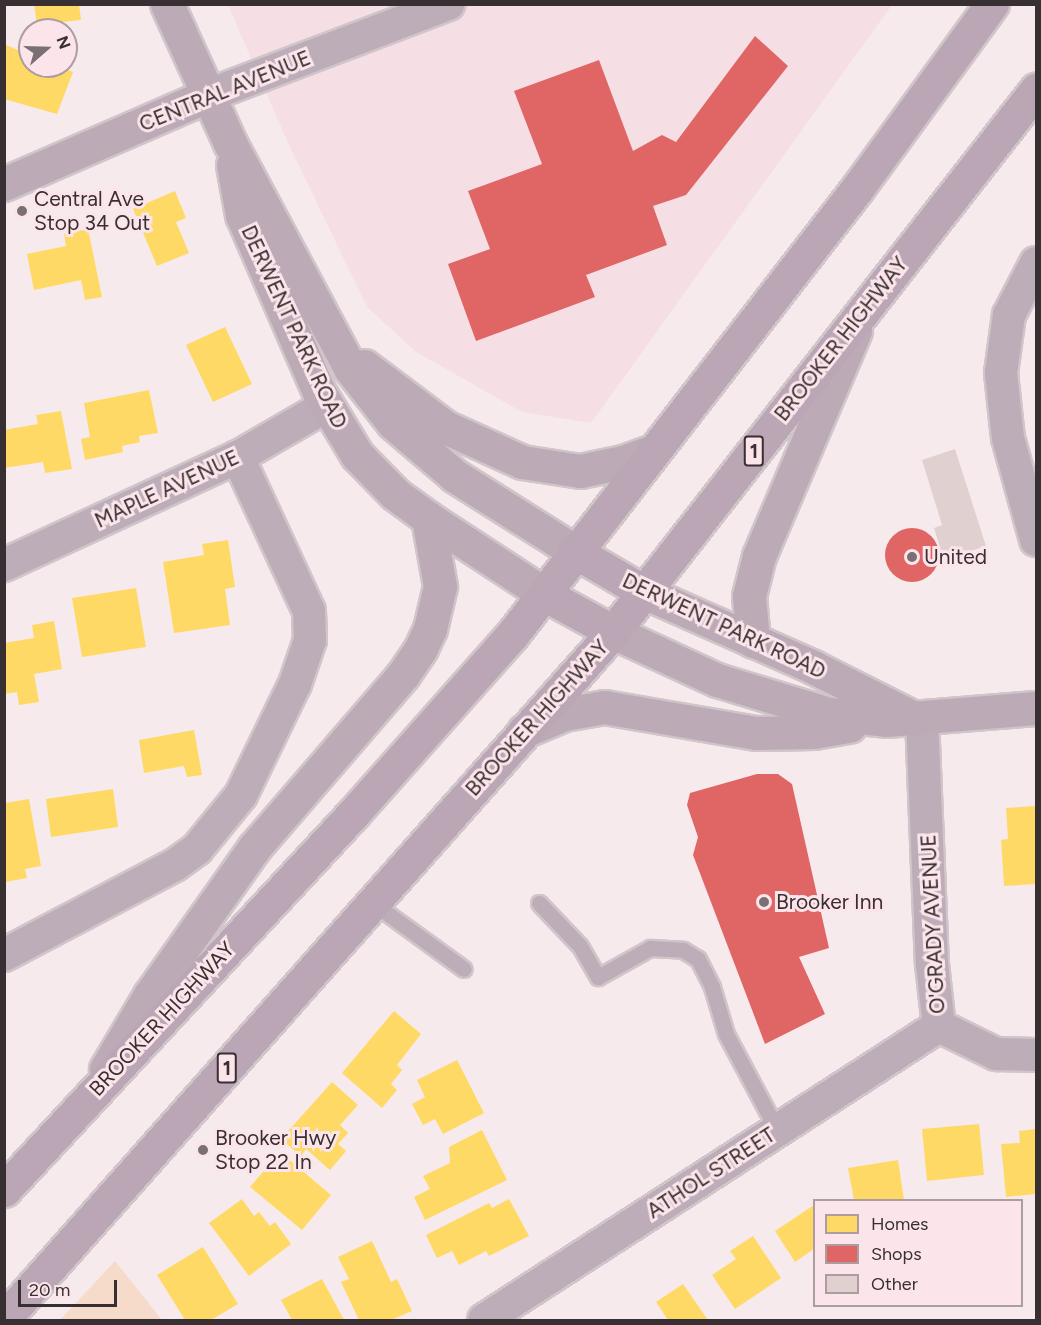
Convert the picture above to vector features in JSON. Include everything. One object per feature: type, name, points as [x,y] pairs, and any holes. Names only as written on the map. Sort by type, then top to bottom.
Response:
[{"type":"highway","name":"BROOKER HIGHWAY","points":[[4,1190],[93,1091],[360,807],[544,594],[574,551],[857,189],[992,4]]},
{"type":"highway","name":"BROOKER HIGHWAY","points":[[4,1319],[613,632],[1036,90]]},
{"type":"highway","name":"DERWENT PARK ROAD","points":[[574,551],[644,592]]},
{"type":"highway","name":"DERWENT PARK ROAD","points":[[544,594],[613,632]]},
{"type":"street","name":"DERWENT PARK ROAD","points":[[167,4],[230,143],[350,368],[393,423],[455,476],[574,551]]},
{"type":"street","name":"CENTRAL AVENUE","points":[[4,184],[209,95],[448,4]]},
{"type":"street","name":"DERWENT PARK ROAD","points":[[230,143],[242,215],[326,406],[357,455],[395,494],[544,594]]},
{"type":"street","points":[[1036,263],[1009,315],[1001,373],[1008,438],[1036,540]]},
{"type":"street","points":[[753,641],[749,596],[759,556],[864,310]]},
{"type":"street","points":[[326,325],[369,372],[445,427],[504,456],[539,467],[580,471],[623,462],[653,451]]},
{"type":"street","name":"MAPLE AVENUE","points":[[4,565],[238,457],[326,406]]},
{"type":"street","points":[[4,956],[175,865],[197,849],[241,795],[295,684],[310,640],[309,611],[238,457]]},
{"type":"street","points":[[93,1091],[207,912],[283,812],[403,675],[421,648],[430,629],[440,586],[428,518]]},
{"type":"street","name":"DERWENT PARK ROAD","points":[[644,592],[753,641],[907,719]]},
{"type":"street","name":"DERWENT PARK ROAD","points":[[613,632],[717,680],[767,698],[829,714],[907,719],[1036,708]]},
{"type":"street","points":[[524,731],[564,714],[604,707],[756,733],[814,732],[907,719]]},
{"type":"street","name":"O'GRADY AVENUE","points":[[907,719],[939,1026],[996,1054],[1036,1055]]},
{"type":"street","name":"ATHOL STREET","points":[[484,1320],[939,1026]]},
{"type":"lane","points":[[373,903],[464,969]]},
{"type":"lane","points":[[539,903],[580,946],[597,977],[650,948],[683,950],[698,959],[712,987],[726,1034],[777,1130]]},
{"type":"shaded area","points":[[228,5],[892,5],[591,423],[522,412],[416,352],[367,307],[288,143]]},
{"type":"shaded area","points":[[115,1261],[162,1320],[60,1320]]},
{"type":"building: Homes","points":[[34,4],[79,4],[81,20],[78,20],[78,18],[36,18]]},
{"type":"building: Homes","points":[[6,45],[18,50],[18,78],[71,78],[57,114],[4,99]]},
{"type":"building: Homes","points":[[175,191],[186,218],[176,222],[189,253],[157,266],[133,209]]},
{"type":"building: Homes","points":[[88,229],[102,297],[85,300],[81,280],[34,290],[27,254],[66,246],[64,234]]},
{"type":"building: Homes","points":[[225,327],[252,384],[213,402],[186,345]]},
{"type":"building: Homes","points":[[149,390],[158,433],[139,436],[140,442],[122,446],[123,452],[85,460],[81,439],[90,437],[84,403]]},
{"type":"building: Homes","points":[[61,411],[72,469],[45,473],[43,462],[4,468],[4,430],[38,424],[36,415]]},
{"type":"building: Homes","points":[[228,540],[235,587],[225,589],[230,625],[174,633],[163,562],[204,555],[202,544]]},
{"type":"building: Homes","points":[[136,588],[146,647],[82,657],[72,598]]},
{"type":"building: Homes","points":[[54,621],[62,669],[34,674],[39,702],[19,705],[17,692],[4,694],[4,643],[34,638],[32,625]]},
{"type":"building: Homes","points":[[194,730],[202,775],[187,777],[184,766],[144,773],[139,740]]},
{"type":"building: Homes","points":[[113,789],[118,827],[51,837],[46,799]]},
{"type":"building: Homes","points":[[29,799],[41,866],[25,869],[27,878],[5,882],[5,803]]},
{"type":"building: Homes","points":[[1036,806],[1036,884],[1004,886],[1001,840],[1008,839],[1006,808]]},
{"type":"building: Homes","points":[[394,1011],[421,1034],[397,1065],[402,1070],[391,1084],[397,1090],[382,1108],[342,1073]]},
{"type":"building: Homes","points":[[457,1060],[484,1113],[443,1134],[435,1119],[423,1125],[412,1104],[425,1097],[417,1080]]},
{"type":"building: Homes","points":[[332,1082],[358,1105],[340,1125],[348,1133],[338,1144],[346,1151],[330,1170],[306,1149],[301,1156],[281,1139]]},
{"type":"building: Homes","points":[[979,1124],[984,1175],[927,1181],[922,1129]]},
{"type":"building: Homes","points":[[1036,1129],[1036,1194],[1006,1197],[1001,1144],[1020,1143],[1019,1131]]},
{"type":"building: Homes","points":[[482,1130],[507,1180],[425,1220],[414,1197],[430,1189],[423,1176],[450,1163],[449,1147]]},
{"type":"building: Homes","points":[[280,1152],[331,1195],[302,1230],[250,1187]]},
{"type":"building: Homes","points":[[898,1160],[904,1199],[854,1199],[848,1168]]},
{"type":"building: Homes","points":[[242,1199],[254,1216],[259,1212],[270,1226],[275,1222],[291,1244],[249,1276],[209,1223]]},
{"type":"building: Homes","points":[[509,1199],[529,1236],[489,1256],[486,1251],[459,1265],[452,1251],[437,1258],[426,1235],[489,1203],[492,1208]]},
{"type":"building: Homes","points":[[813,1206],[813,1250],[795,1262],[775,1231]]},
{"type":"building: Homes","points":[[753,1236],[781,1278],[735,1309],[712,1275],[736,1259],[730,1251]]},
{"type":"building: Homes","points":[[372,1241],[391,1282],[397,1279],[412,1311],[391,1320],[359,1320],[341,1282],[349,1279],[338,1257]]},
{"type":"building: Homes","points":[[203,1247],[238,1304],[211,1320],[185,1320],[157,1275]]},
{"type":"building: Homes","points":[[322,1279],[344,1320],[292,1320],[281,1300]]},
{"type":"building: Homes","points":[[683,1284],[708,1320],[668,1320],[656,1302]]},
{"type":"building: Shops","points":[[755,36],[788,66],[686,195],[653,206],[667,245],[586,275],[595,297],[476,341],[448,264],[490,249],[468,191],[542,164],[514,91],[599,60],[633,151],[662,135],[676,142]]},
{"type":"building: Shops","name":"United","points":[[912,528],[922,530],[931,536],[937,545],[939,555],[937,565],[931,574],[922,580],[912,582],[902,580],[893,574],[887,565],[885,555],[887,545],[893,536],[902,530]]},
{"type":"building: Shops","name":"Brooker Inn","points":[[757,774],[778,774],[792,784],[829,948],[799,957],[825,1014],[765,1044],[693,855],[698,837],[687,805],[690,793]]},
{"type":"building: Other","points":[[955,449],[986,546],[944,560],[934,528],[942,525],[922,460]]},
{"type":"place","name":"Central Ave Stop 34 Out","points":[[22,211]]},
{"type":"place","name":"United","points":[[912,557]]},
{"type":"place","name":"Brooker Inn","points":[[764,902]]},
{"type":"place","name":"Brooker Hwy Stop 22 In","points":[[203,1150]]}]
